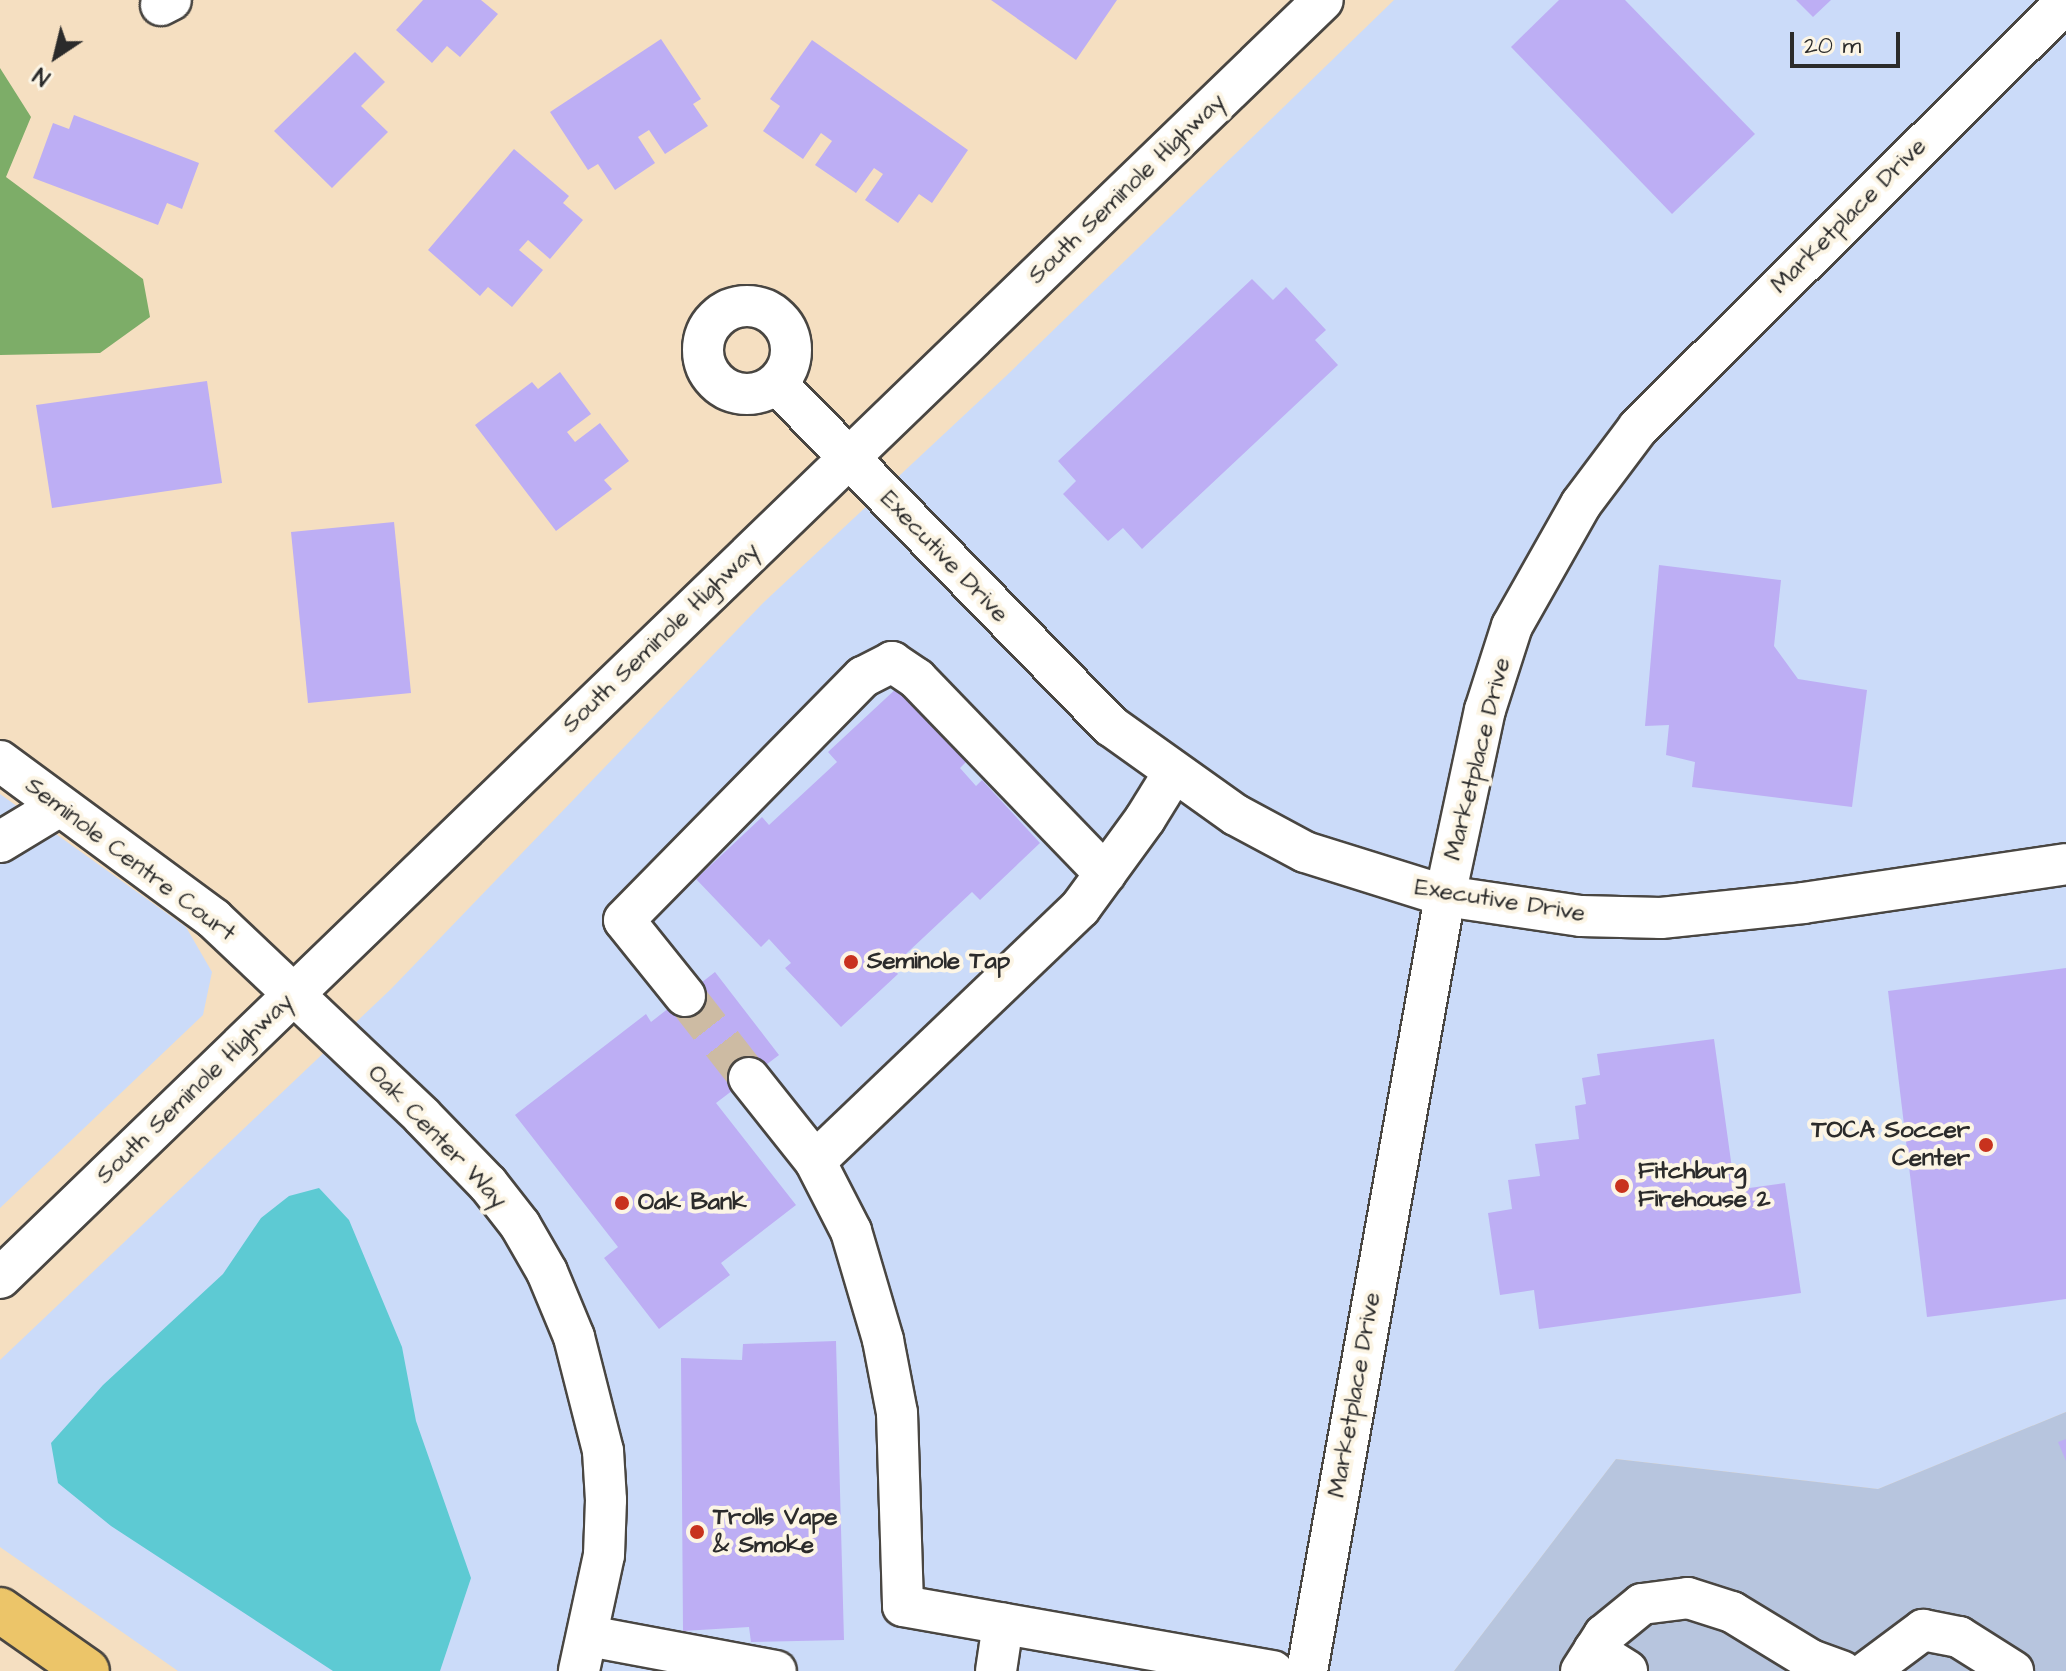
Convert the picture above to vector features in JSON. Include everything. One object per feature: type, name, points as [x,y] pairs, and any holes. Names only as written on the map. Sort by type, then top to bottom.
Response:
[{"type":"main road","points":[[0,1610],[87,1671]]},
{"type":"street","name":"South Seminole Highway","points":[[0,1278],[1323,0]]},
{"type":"street","name":"Marketplace Drive","points":[[1307,1671],[1445,896],[1485,710],[1512,626],[1581,504],[1638,428],[2066,2]]},
{"type":"street","name":"Executive Drive","points":[[777,384],[1111,726],[1236,815],[1305,852],[1445,896],[1581,916],[1661,918],[1803,903],[2066,864]]},
{"type":"street","points":[[685,996],[624,920],[863,677],[892,662],[917,679],[1105,874]]},
{"type":"street","name":"Seminole Centre Court","points":[[0,761],[58,807],[214,919],[294,994]]},
{"type":"street","points":[[815,1161],[1080,908],[1174,772]]},
{"type":"street","points":[[0,842],[58,807]]},
{"type":"street","name":"Oak Center Way","points":[[294,994],[488,1184],[520,1225],[547,1272],[574,1337],[603,1451],[606,1500],[604,1555],[584,1653]]},
{"type":"street","points":[[749,1078],[815,1161],[851,1231],[883,1340],[897,1413],[903,1606],[1273,1671]]},
{"type":"street","points":[[1601,1664],[1604,1635],[1642,1604],[1688,1598],[1732,1612],[1811,1660],[1842,1671]]},
{"type":"street","points":[[996,1671],[1003,1624]]},
{"type":"street","points":[[1868,1671],[1923,1630],[1959,1637],[2013,1671]]},
{"type":"street","points":[[584,1653],[776,1671]]},
{"type":"shaded area","points":[[1394,0],[2066,0],[2066,1412],[1878,1489],[1616,1459],[1454,1671],[178,1671],[0,1547],[0,1360],[391,989],[763,603],[1005,377]]},
{"type":"shaded area","points":[[0,794],[186,927],[212,972],[203,1015],[0,1208]]},
{"type":"shaded area","points":[[2066,1412],[2066,1671],[1454,1671],[1616,1459],[1878,1489]]},
{"type":"green space","points":[[0,68],[31,117],[6,177],[143,279],[150,317],[100,353],[0,355]]},
{"type":"water","points":[[319,1188],[349,1220],[402,1347],[416,1421],[471,1578],[440,1671],[333,1671],[111,1526],[58,1483],[51,1443],[103,1385],[223,1274],[261,1218],[289,1196]]},
{"type":"building","points":[[423,0],[481,0],[498,14],[460,57],[447,46],[432,63],[396,30]]},
{"type":"building","points":[[991,0],[1117,0],[1076,60]]},
{"type":"building","points":[[1559,0],[1625,0],[1755,134],[1672,214],[1511,47]]},
{"type":"building","points":[[1796,0],[1831,0],[1813,17]]},
{"type":"building","points":[[661,39],[701,99],[693,104],[708,126],[665,154],[649,130],[638,137],[655,163],[615,190],[598,164],[588,170],[550,112]]},
{"type":"building","points":[[812,40],[968,150],[932,203],[919,194],[898,223],[865,200],[883,174],[874,168],[856,193],[815,165],[832,141],[821,133],[803,159],[763,131],[780,106],[770,99]]},
{"type":"building","points":[[355,52],[385,82],[361,106],[388,132],[332,188],[274,131]]},
{"type":"building","points":[[74,115],[199,163],[182,209],[167,203],[158,225],[33,178],[53,123],[69,129]]},
{"type":"building","points":[[514,149],[569,196],[563,203],[583,220],[550,259],[528,240],[519,250],[543,270],[512,307],[488,287],[480,296],[428,250]]},
{"type":"building","points":[[1252,279],[1273,300],[1286,287],[1326,330],[1315,340],[1338,365],[1142,549],[1123,528],[1108,541],[1063,494],[1076,481],[1058,461]]},
{"type":"building","points":[[560,372],[591,414],[567,432],[575,442],[600,423],[629,461],[604,480],[612,489],[556,531],[475,425],[532,382],[538,389]]},
{"type":"building","points":[[207,381],[222,483],[52,508],[36,405]]},
{"type":"building","points":[[394,522],[411,693],[308,703],[291,532]]},
{"type":"building","points":[[1659,565],[1781,580],[1774,646],[1798,679],[1867,690],[1852,807],[1692,787],[1695,762],[1666,755],[1669,725],[1645,726]]},
{"type":"building","points":[[899,686],[968,760],[960,768],[976,786],[982,780],[1040,843],[980,900],[972,892],[892,967],[898,974],[841,1027],[785,968],[791,963],[769,939],[761,947],[696,879],[762,817],[769,825],[837,762],[828,752]]},
{"type":"building","name":"TOCA Soccer Center","points":[[2066,968],[2066,1299],[1927,1317],[1888,991]]},
{"type":"building","points":[[715,972],[779,1055],[716,1103],[796,1205],[721,1263],[730,1275],[659,1329],[604,1258],[618,1247],[515,1115],[646,1014],[651,1022]]},
{"type":"building","name":"Fitchburg Firehouse 2","points":[[1714,1039],[1735,1190],[1785,1183],[1801,1293],[1539,1329],[1534,1290],[1500,1295],[1488,1213],[1512,1209],[1508,1180],[1540,1176],[1535,1144],[1579,1139],[1575,1106],[1586,1104],[1582,1078],[1600,1075],[1597,1054]]},
{"type":"building","points":[[836,1341],[844,1640],[751,1642],[749,1627],[683,1631],[681,1358],[742,1360],[743,1344]]},
{"type":"building","points":[[2066,1439],[2066,1461],[2058,1442]]},
{"type":"tunnel","points":[[685,996],[749,1078]]},
{"type":"place","name":"Seminole Tap","points":[[851,962]]},
{"type":"place","name":"TOCA Soccer Center","points":[[1986,1145]]},
{"type":"place","name":"Fitchburg Firehouse 2","points":[[1622,1186]]},
{"type":"place","name":"Oak Bank","points":[[622,1203]]},
{"type":"place","name":"Trolls Vape & Smoke","points":[[697,1532]]}]
